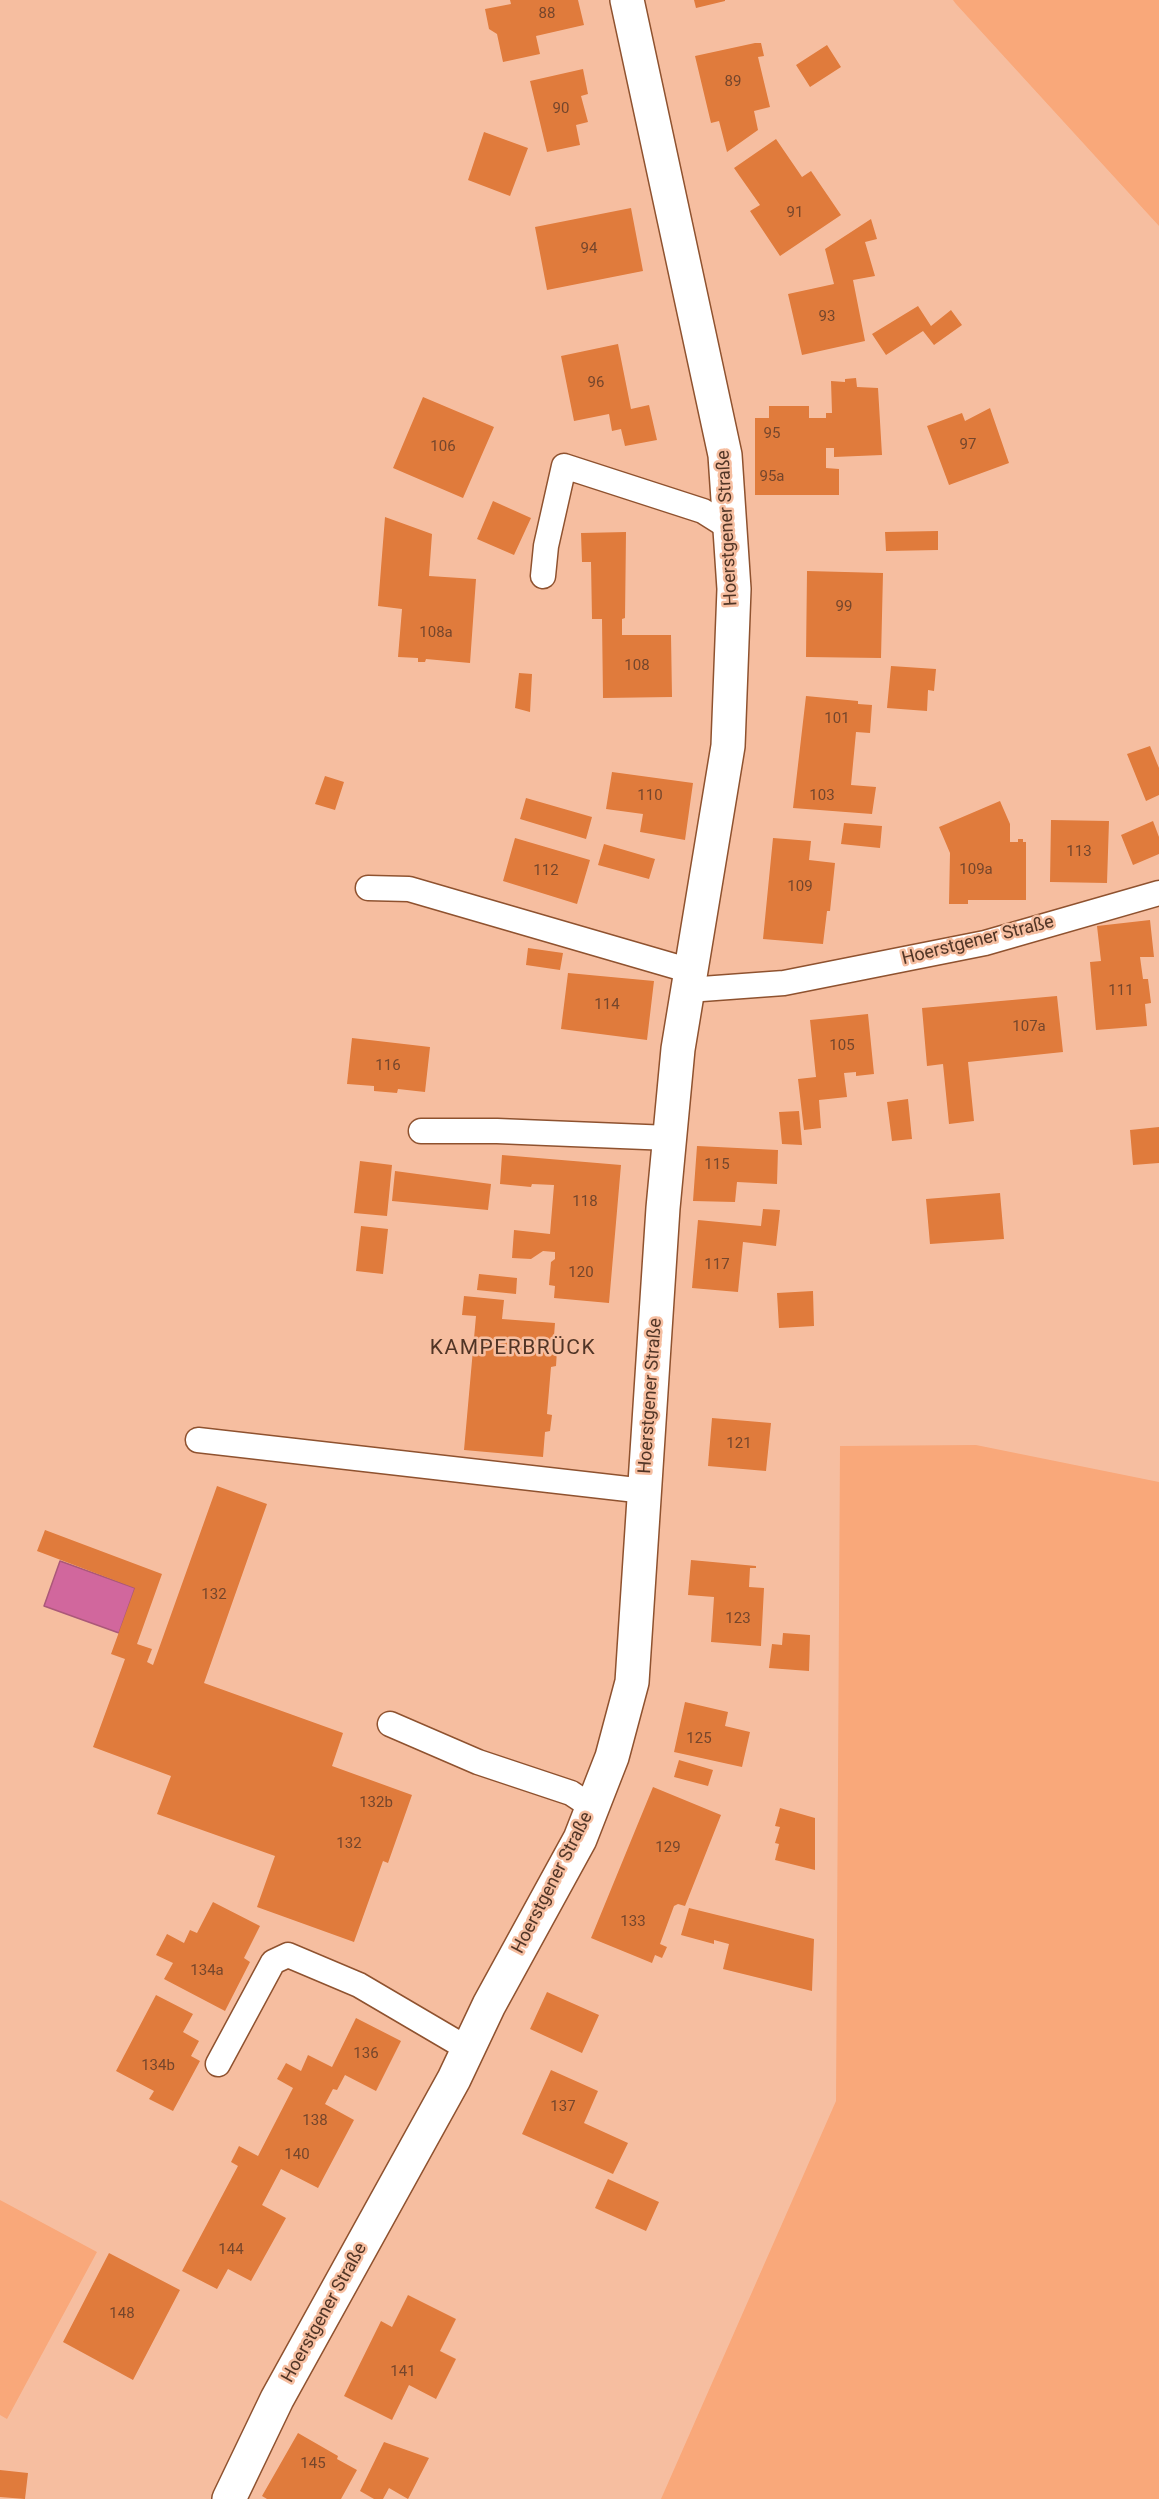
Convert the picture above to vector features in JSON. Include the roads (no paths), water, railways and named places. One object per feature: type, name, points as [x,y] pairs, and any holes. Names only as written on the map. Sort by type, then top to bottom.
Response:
[{"type":"main road","name":"Hoerstgener Straße","points":[[229,2499],[277,2399],[454,2079],[489,2006],[579,1839],[612,1757],[632,1682],[663,1208],[678,1049],[728,746],[734,589],[725,455],[627,0]]},
{"type":"lane","points":[[543,576],[546,546],[564,466],[703,511],[730,528]]},
{"type":"lane","points":[[368,888],[409,890],[689,980]]},
{"type":"lane","name":"Hoerstgener Straße","points":[[689,980],[784,983],[974,945],[1159,893]]},
{"type":"lane","points":[[421,1131],[508,1131],[670,1138]]},
{"type":"lane","points":[[198,1440],[645,1491]]},
{"type":"lane","points":[[390,1724],[478,1762],[571,1793],[592,1807]]},
{"type":"lane","points":[[218,2064],[273,1962],[288,1955],[359,1985],[468,2049]]},
{"type":"district","name":"KAMPERBRÜCK","points":[[513,1349]]}]
